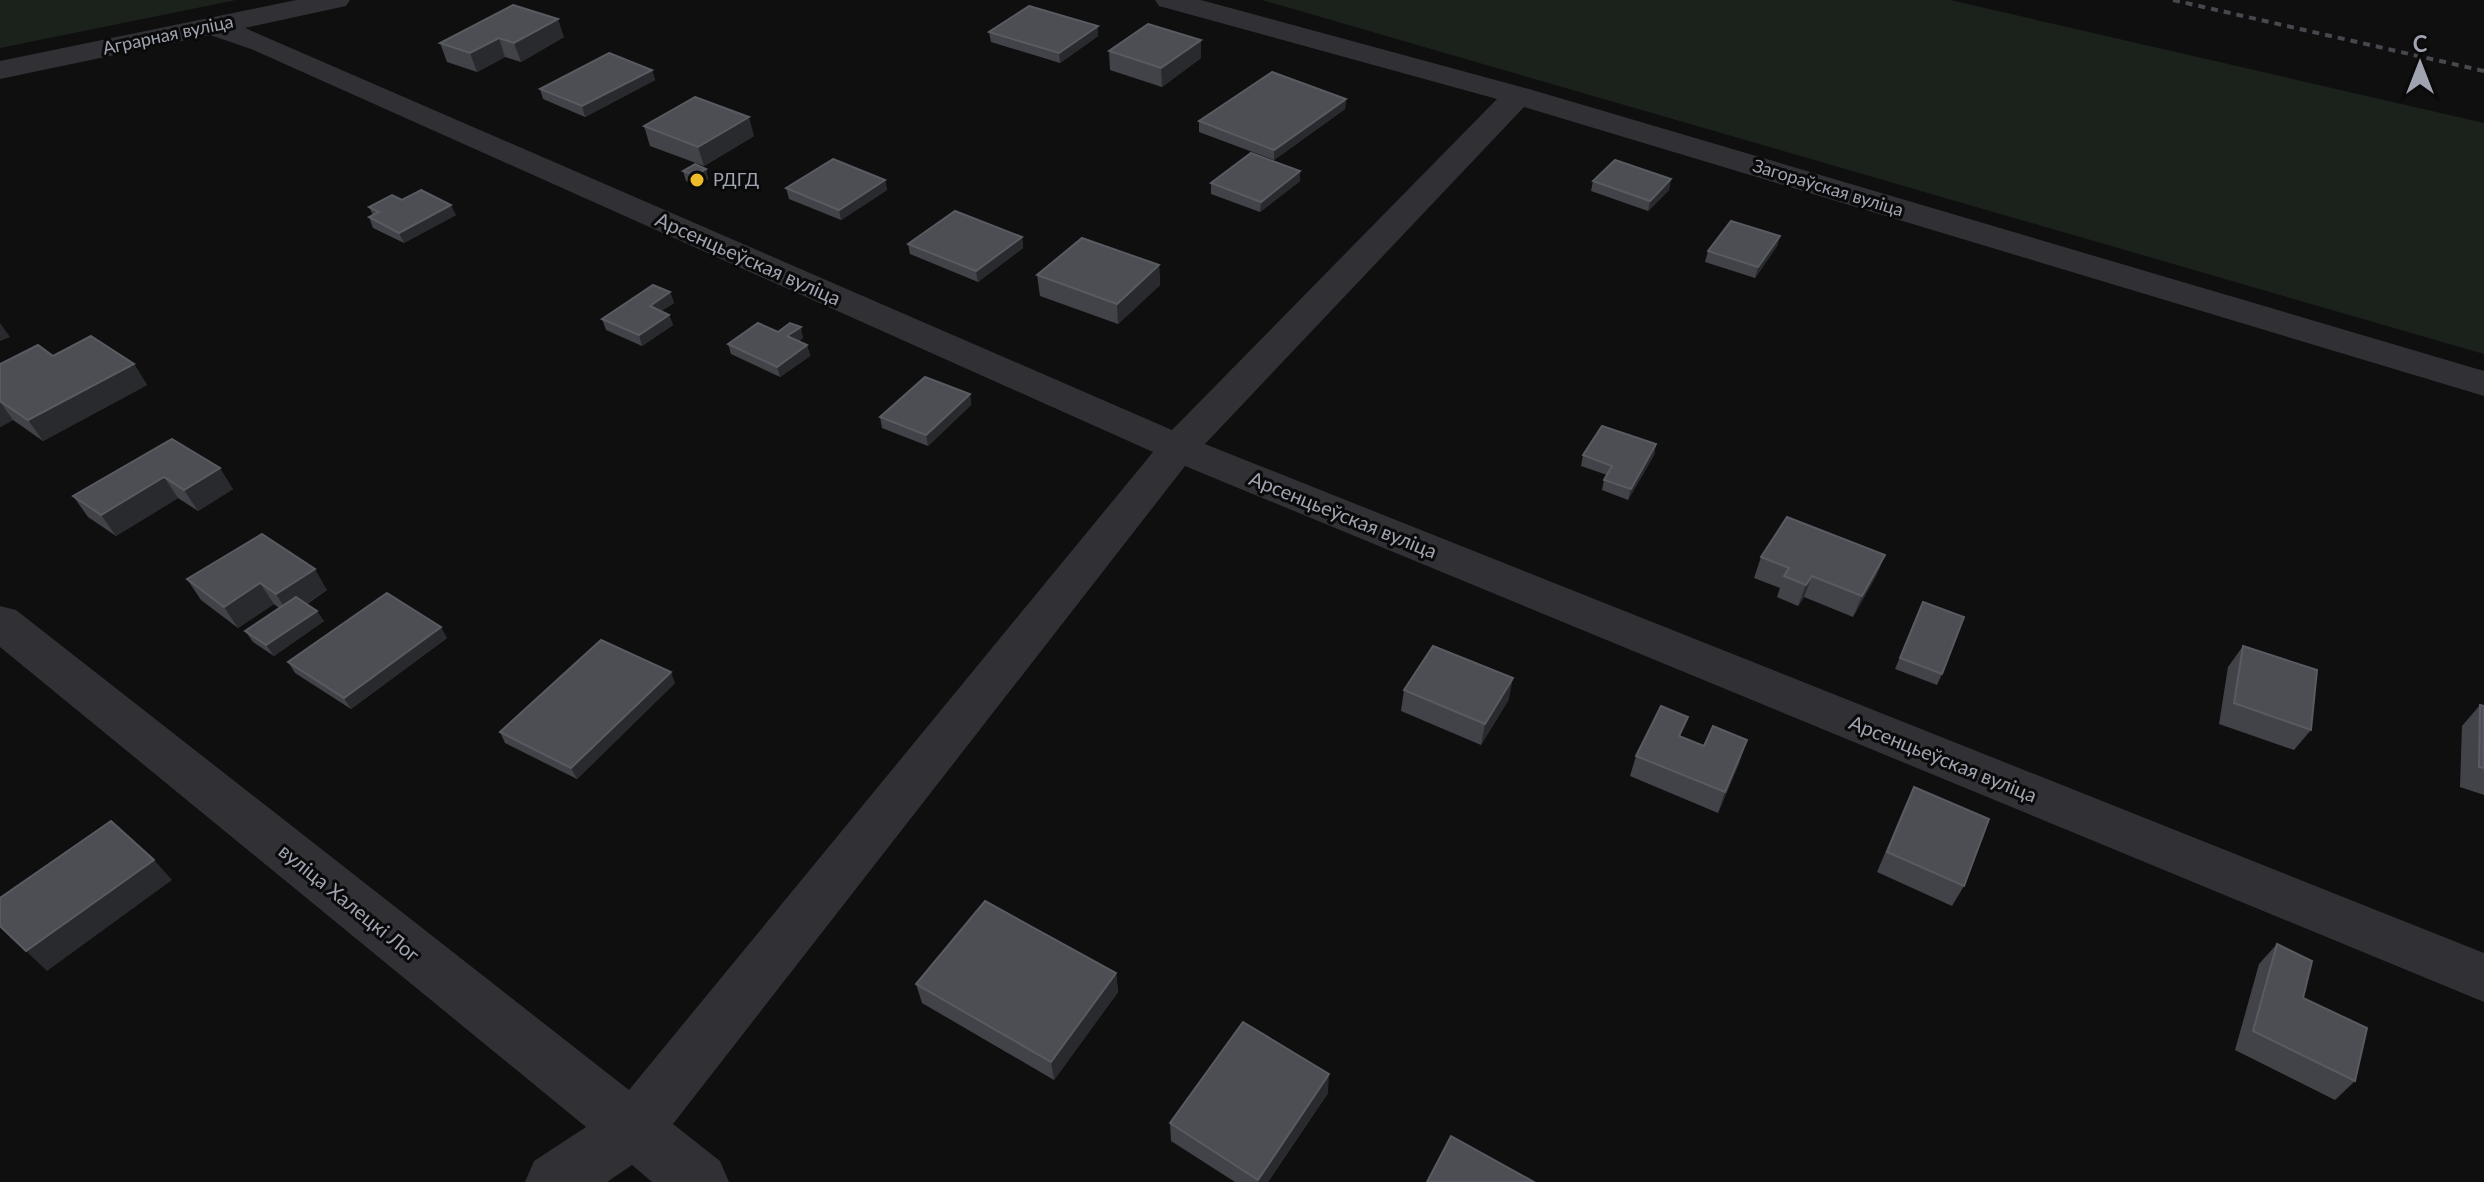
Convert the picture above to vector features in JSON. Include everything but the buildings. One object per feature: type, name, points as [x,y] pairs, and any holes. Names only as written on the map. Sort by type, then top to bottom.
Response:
[{"type":"street","name":"Аграрная вуліца","points":[[0,70],[336,0]]},
{"type":"street","name":"Загораўская вуліца","points":[[1169,0],[1518,95],[2484,384]]},
{"type":"street","name":"Арсенцьеўская вуліца","points":[[213,26],[261,43],[1178,448],[2484,978]]},
{"type":"street","points":[[555,1182],[632,1131],[1178,448],[1518,95]]},
{"type":"street","name":"вуліца Халецкі Лог","points":[[0,622],[699,1182]]},
{"type":"shaded area","points":[[0,0],[236,0],[0,48]]},
{"type":"shaded area","points":[[1262,0],[1950,0],[2484,123],[2484,354]]},
{"type":"railway","points":[[2173,0],[2484,71]]},
{"type":"place","name":"РДГД","points":[[697,180]]}]
